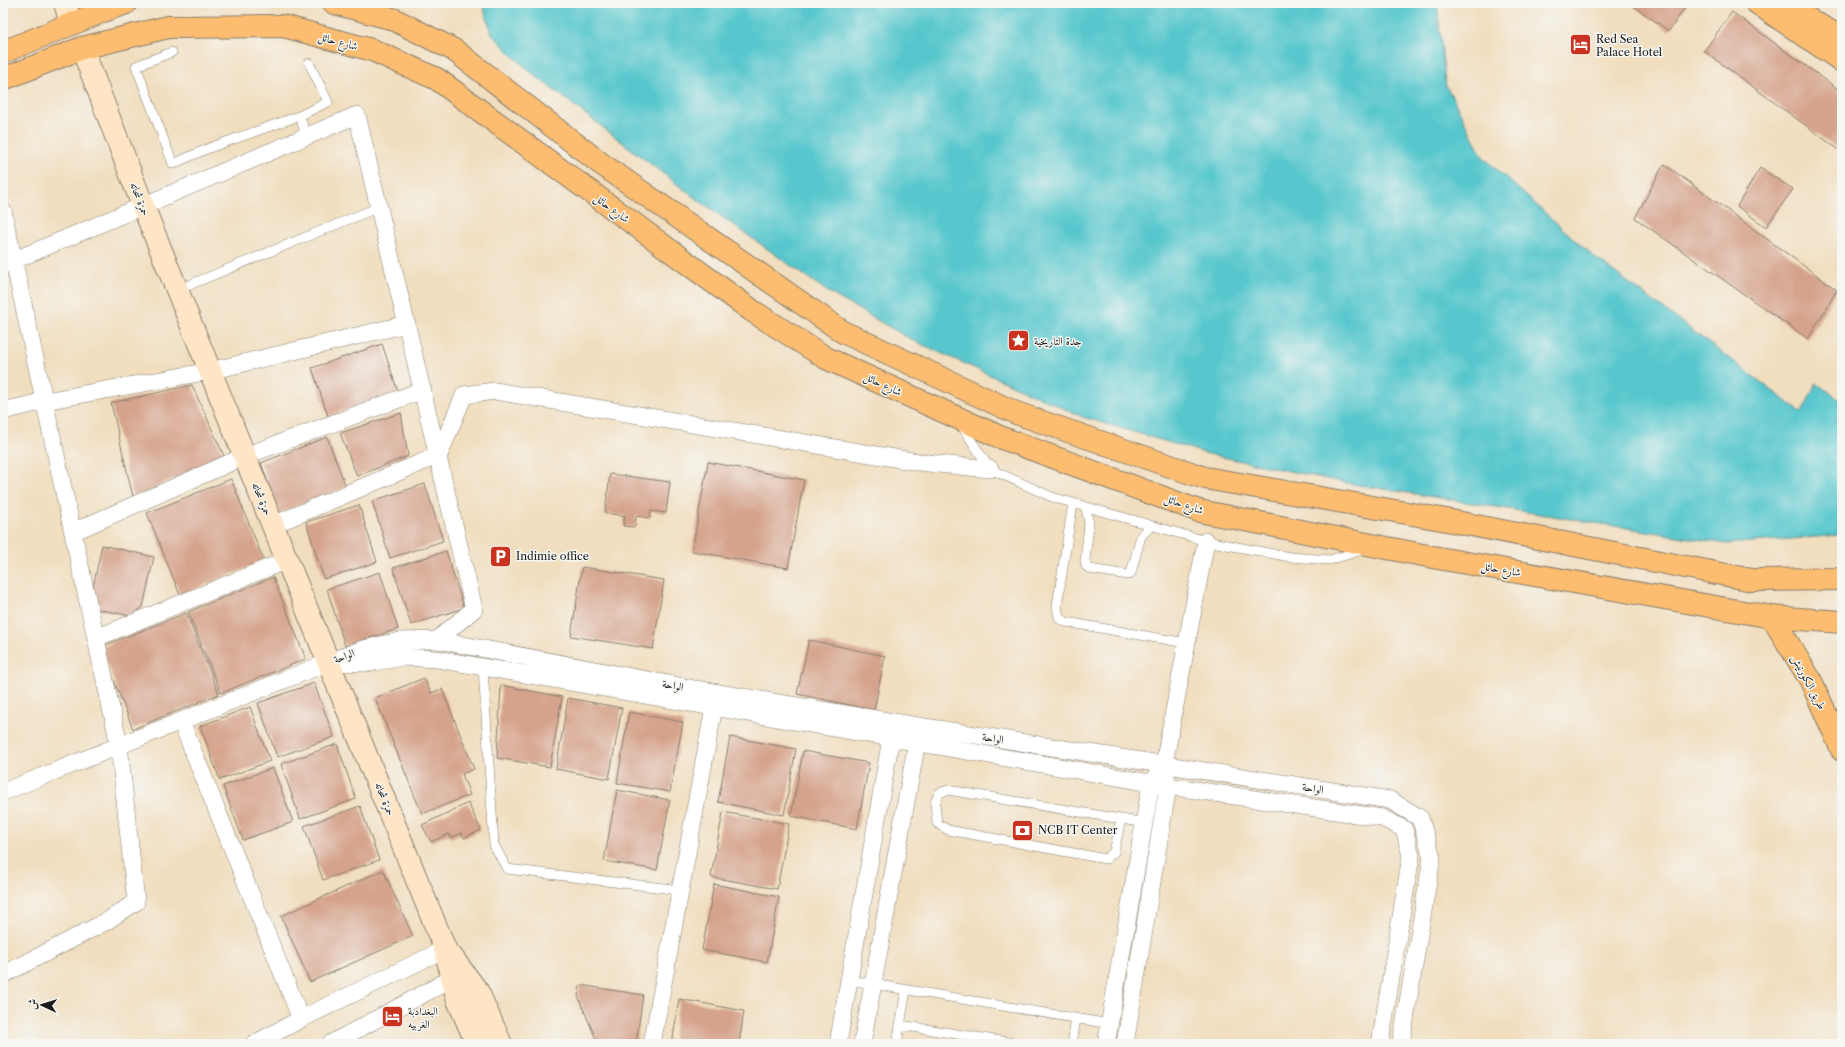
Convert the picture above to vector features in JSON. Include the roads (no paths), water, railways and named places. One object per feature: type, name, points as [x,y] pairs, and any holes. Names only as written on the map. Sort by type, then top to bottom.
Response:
[{"type":"main road","points":[[65,3],[71,24],[82,48]]},
{"type":"main road","points":[[3,52],[126,3]]},
{"type":"main road","points":[[334,3],[392,19],[454,50],[600,163],[843,332],[1016,413],[1205,478],[1441,519],[1752,580],[1842,579]]},
{"type":"main road","points":[[1758,3],[1842,61]]},
{"type":"main road","points":[[1780,3],[1800,8],[1842,38]]},
{"type":"main road","name":"شارع حائل","points":[[3,79],[82,48],[168,27],[283,26],[372,50],[437,79],[751,310],[820,354],[1002,438],[1199,511],[1376,546],[1772,617],[1842,622]]},
{"type":"main road","name":"حمزة شحاته","points":[[82,48],[143,206],[445,948],[458,1000],[477,1044]]},
{"type":"main road","name":"طريق الكورنيش","points":[[1772,617],[1811,681],[1842,750]]},
{"type":"main road","name":"حمزة شحاته","points":[[445,948],[478,992],[501,1044]]},
{"type":"street","points":[[9,262],[357,114],[474,610],[437,640]]},
{"type":"street","points":[[3,212],[9,262],[45,401],[119,745],[136,902],[107,921],[3,975]]},
{"type":"street","points":[[3,411],[45,401],[210,371],[407,324]]},
{"type":"street","points":[[73,532],[245,456],[423,390]]},
{"type":"street","points":[[273,525],[438,455],[464,395],[495,391],[918,462],[990,469]]},
{"type":"street","points":[[1125,1044],[1168,786],[1164,764],[1206,541]]},
{"type":"street","points":[[96,638],[287,560]]},
{"type":"street","name":"الواحة","points":[[329,662],[363,649],[399,641],[437,640],[695,689],[912,725],[1390,800],[1420,818],[1432,857],[1401,1044]]},
{"type":"street","name":"الواحة","points":[[329,662],[368,663],[403,657],[437,659],[1168,786],[1382,818],[1404,829],[1411,856],[1380,1044]]},
{"type":"street","points":[[3,792],[329,662]]},
{"type":"street","points":[[652,1044],[714,707]]},
{"type":"street","points":[[180,721],[301,1019]]},
{"type":"street","points":[[838,1044],[892,738],[912,725],[917,742],[862,1044]]},
{"type":"street","points":[[1106,1044],[1151,783],[1164,764]]},
{"type":"street","points":[[254,1044],[301,1019],[445,948]]},
{"type":"street","points":[[330,1044],[452,978]]},
{"type":"lane","points":[[172,52],[136,66],[173,164],[209,148],[299,116],[328,102],[309,63]]},
{"type":"lane","points":[[299,116],[307,136]]},
{"type":"lane","points":[[177,290],[379,206]]},
{"type":"lane","points":[[956,417],[990,469],[1052,498],[1206,541],[1290,558],[1330,560],[1376,546]]},
{"type":"lane","points":[[1073,503],[1057,606],[1059,618],[1066,622],[1186,643]]},
{"type":"lane","points":[[1086,507],[1089,524],[1086,566],[1090,569],[1128,575],[1131,573],[1141,536],[1151,526]]},
{"type":"lane","points":[[483,667],[494,845],[507,869],[680,890]]},
{"type":"lane","points":[[1121,819],[1114,852],[1106,859],[941,828],[937,823],[935,803],[939,793],[948,790],[1121,819],[1144,823]]},
{"type":"lane","points":[[849,980],[1110,1024]]},
{"type":"lane","points":[[897,1044],[906,990]]},
{"type":"lane","points":[[1072,1044],[1076,1019]]},
{"type":"lane","points":[[900,1025],[1020,1044]]},
{"type":"water","points":[[482,3],[1437,3],[1445,83],[1483,157],[1593,256],[1802,413],[1816,383],[1842,401],[1842,535],[1727,544],[1346,483],[1208,454],[1083,417],[912,340],[828,292],[694,197],[534,75],[492,34]]},
{"type":"place","name":"Red Sea Palace Hotel","points":[[1581,45]]},
{"type":"place","name":"جدة التاريخية","points":[[1019,341]]},
{"type":"place","name":"Indimie office","points":[[500,556]]},
{"type":"place","name":"NCB IT Center","points":[[1022,830]]},
{"type":"place","name":"البغدادبة الغربيه","points":[[393,1017]]}]
